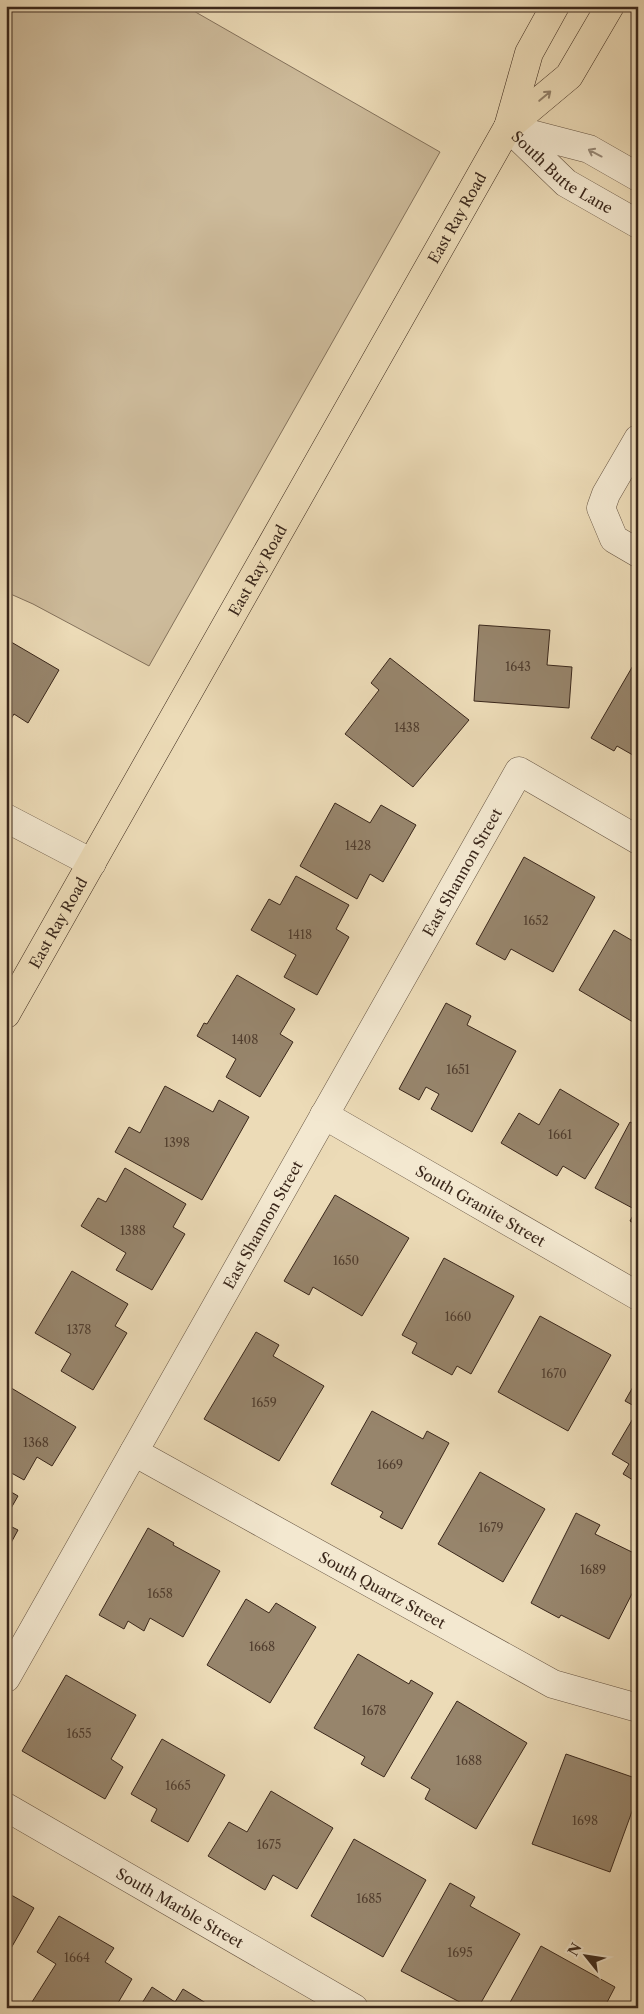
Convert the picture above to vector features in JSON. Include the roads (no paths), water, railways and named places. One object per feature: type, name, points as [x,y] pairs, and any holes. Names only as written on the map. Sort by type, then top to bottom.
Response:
[{"type":"main road","name":"East Ray Road","points":[[6,1014],[508,128],[529,53],[555,6]]},
{"type":"main road","name":"East Ray Road","points":[[508,128],[570,76],[610,6]]},
{"type":"street","name":"South Butte Lane","points":[[508,128],[589,149],[638,176]]},
{"type":"street","name":"South Butte Lane","points":[[508,128],[566,182],[638,224]]},
{"type":"street","points":[[638,439],[606,494],[601,508],[614,539],[638,553]]},
{"type":"street","name":"East Shannon Street","points":[[6,1678],[519,771],[638,840]]},
{"type":"street","points":[[6,818],[92,863]]},
{"type":"street","name":"South Granite Street","points":[[324,1115],[638,1296]]},
{"type":"street","name":"South Quartz Street","points":[[134,1452],[553,1684],[638,1708]]},
{"type":"street","name":"South Marble Street","points":[[6,1808],[354,2008]]}]
